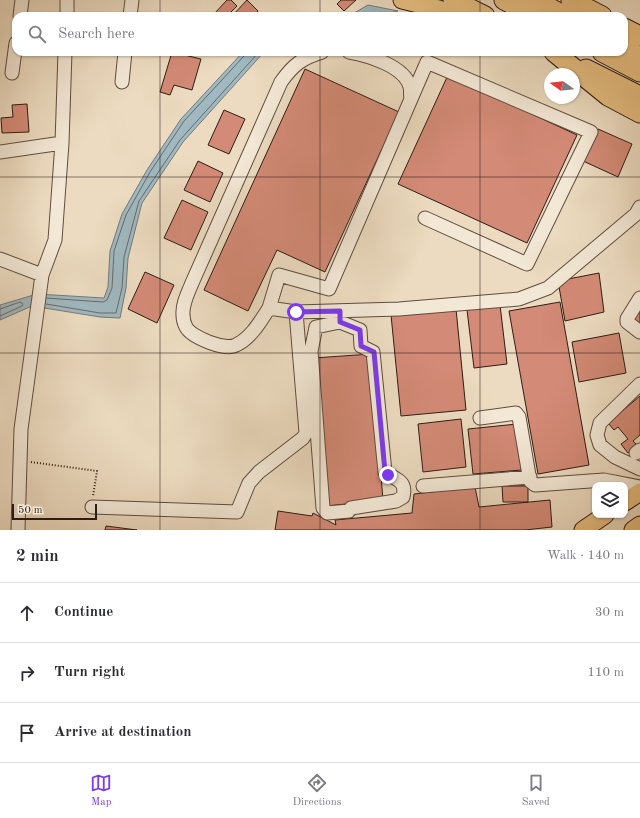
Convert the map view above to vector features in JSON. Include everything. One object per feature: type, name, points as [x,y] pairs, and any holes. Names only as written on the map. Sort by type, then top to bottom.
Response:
[{"type":"highway","points":[[453,0],[477,12]]},
{"type":"highway","points":[[497,12],[504,0],[526,12]]},
{"type":"highway","points":[[535,0],[558,12]]},
{"type":"highway","points":[[571,0],[594,12]]},
{"type":"highway","points":[[628,30],[640,36]]},
{"type":"highway","points":[[628,50],[640,57]]},
{"type":"highway","points":[[560,56],[608,96],[640,113]]},
{"type":"highway","points":[[562,56],[640,96]]},
{"type":"highway","points":[[610,56],[640,72]]},
{"type":"main road","points":[[402,0],[438,9],[444,12]]},
{"type":"main road","points":[[628,500],[640,492]]},
{"type":"main road","points":[[583,530],[601,518]]},
{"type":"main road","points":[[632,530],[640,525]]},
{"type":"street","points":[[20,12],[22,0]]},
{"type":"street","points":[[66,12],[67,0]]},
{"type":"street","points":[[130,12],[132,0]]},
{"type":"street","points":[[12,73],[14,56]]},
{"type":"street","points":[[18,530],[21,429],[42,275],[55,240],[62,143],[65,56]]},
{"type":"street","points":[[122,82],[125,56]]},
{"type":"street","points":[[309,56],[290,70],[281,82],[184,301],[183,315],[186,328],[199,337],[217,346],[235,346],[253,332],[269,308],[279,275],[329,288],[427,62],[591,132],[527,264],[425,218]]},
{"type":"street","points":[[368,56],[393,68],[404,76],[410,86],[411,101]]},
{"type":"street","points":[[0,152],[62,143]]},
{"type":"street","points":[[269,308],[340,316],[399,309],[519,299],[548,288],[636,214],[640,207]]},
{"type":"street","points":[[0,259],[42,275]]},
{"type":"street","points":[[640,298],[627,319],[627,322],[640,332]]},
{"type":"street","points":[[296,312],[323,508],[327,513],[349,511],[351,508],[396,501],[402,497],[403,485],[394,477],[385,472],[374,352],[361,346],[360,330],[340,316]]},
{"type":"street","points":[[92,507],[237,512],[249,483],[259,472],[303,438],[310,410],[311,351],[316,327],[312,312]]},
{"type":"street","points":[[316,327],[340,316]]},
{"type":"street","points":[[640,384],[600,423],[597,435],[600,445],[615,457],[640,470]]},
{"type":"street","points":[[480,418],[516,413],[519,417],[530,481],[535,485],[604,480],[640,487]]},
{"type":"street","points":[[423,486],[530,477]]},
{"type":"path","points":[[29,461],[97,471],[92,507]]},
{"type":"water","points":[[368,5],[398,11],[394,12],[356,12]]},
{"type":"water","points":[[239,56],[260,56],[183,142],[142,203],[128,258],[126,288],[120,318],[100,317],[32,306],[0,320],[0,305],[37,294],[104,298],[108,287],[110,251],[122,214],[147,170],[181,119]]},
{"type":"building","points":[[227,0],[231,0],[237,6],[231,12],[216,12]]},
{"type":"building","points":[[247,0],[258,11],[257,12],[236,12]]},
{"type":"building","points":[[341,0],[356,0],[344,11],[337,4]]},
{"type":"building","points":[[171,56],[189,56],[201,59],[192,90],[174,85],[170,95],[160,92]]},
{"type":"building","points":[[305,69],[399,112],[325,272],[277,250],[248,311],[204,290]]},
{"type":"building","points":[[448,75],[577,135],[527,243],[398,184]]},
{"type":"building","points":[[27,104],[29,132],[2,133],[1,118],[13,117],[12,105]]},
{"type":"building","points":[[224,110],[245,119],[229,154],[208,145]]},
{"type":"building","points":[[598,129],[632,144],[618,177],[583,161]]},
{"type":"building","points":[[198,161],[223,173],[210,202],[184,190]]},
{"type":"building","points":[[182,200],[208,212],[191,250],[164,238]]},
{"type":"building","points":[[145,272],[174,285],[157,323],[128,309]]},
{"type":"building","points":[[599,273],[604,312],[565,321],[558,281]]},
{"type":"building","points":[[560,302],[589,465],[538,474],[509,311]]},
{"type":"building","points":[[640,304],[640,327],[631,320]]},
{"type":"building","points":[[500,305],[507,364],[474,368],[467,310]]},
{"type":"building","points":[[456,309],[466,410],[401,416],[391,315]]},
{"type":"building","points":[[619,333],[626,373],[579,382],[572,342]]},
{"type":"building","points":[[371,354],[383,500],[327,506],[314,358]]},
{"type":"building","points":[[640,396],[640,435],[633,441],[637,445],[628,453],[621,444],[628,439],[618,427],[614,430],[608,423]]},
{"type":"building","points":[[461,419],[466,467],[423,472],[418,424]]},
{"type":"building","points":[[517,424],[522,470],[473,474],[468,429]]},
{"type":"building","points":[[502,486],[528,486],[528,502],[503,502]]},
{"type":"building","points":[[475,487],[479,507],[550,500],[552,527],[525,530],[275,530],[278,511],[312,516],[313,513],[336,525],[335,520],[412,513],[414,494]]},
{"type":"building","points":[[106,526],[137,530],[105,530]]},
{"type":"route","points":[[296,312],[340,311],[340,322],[352,325],[360,330],[361,346],[364,349],[374,352],[385,472],[388,475]]}]
